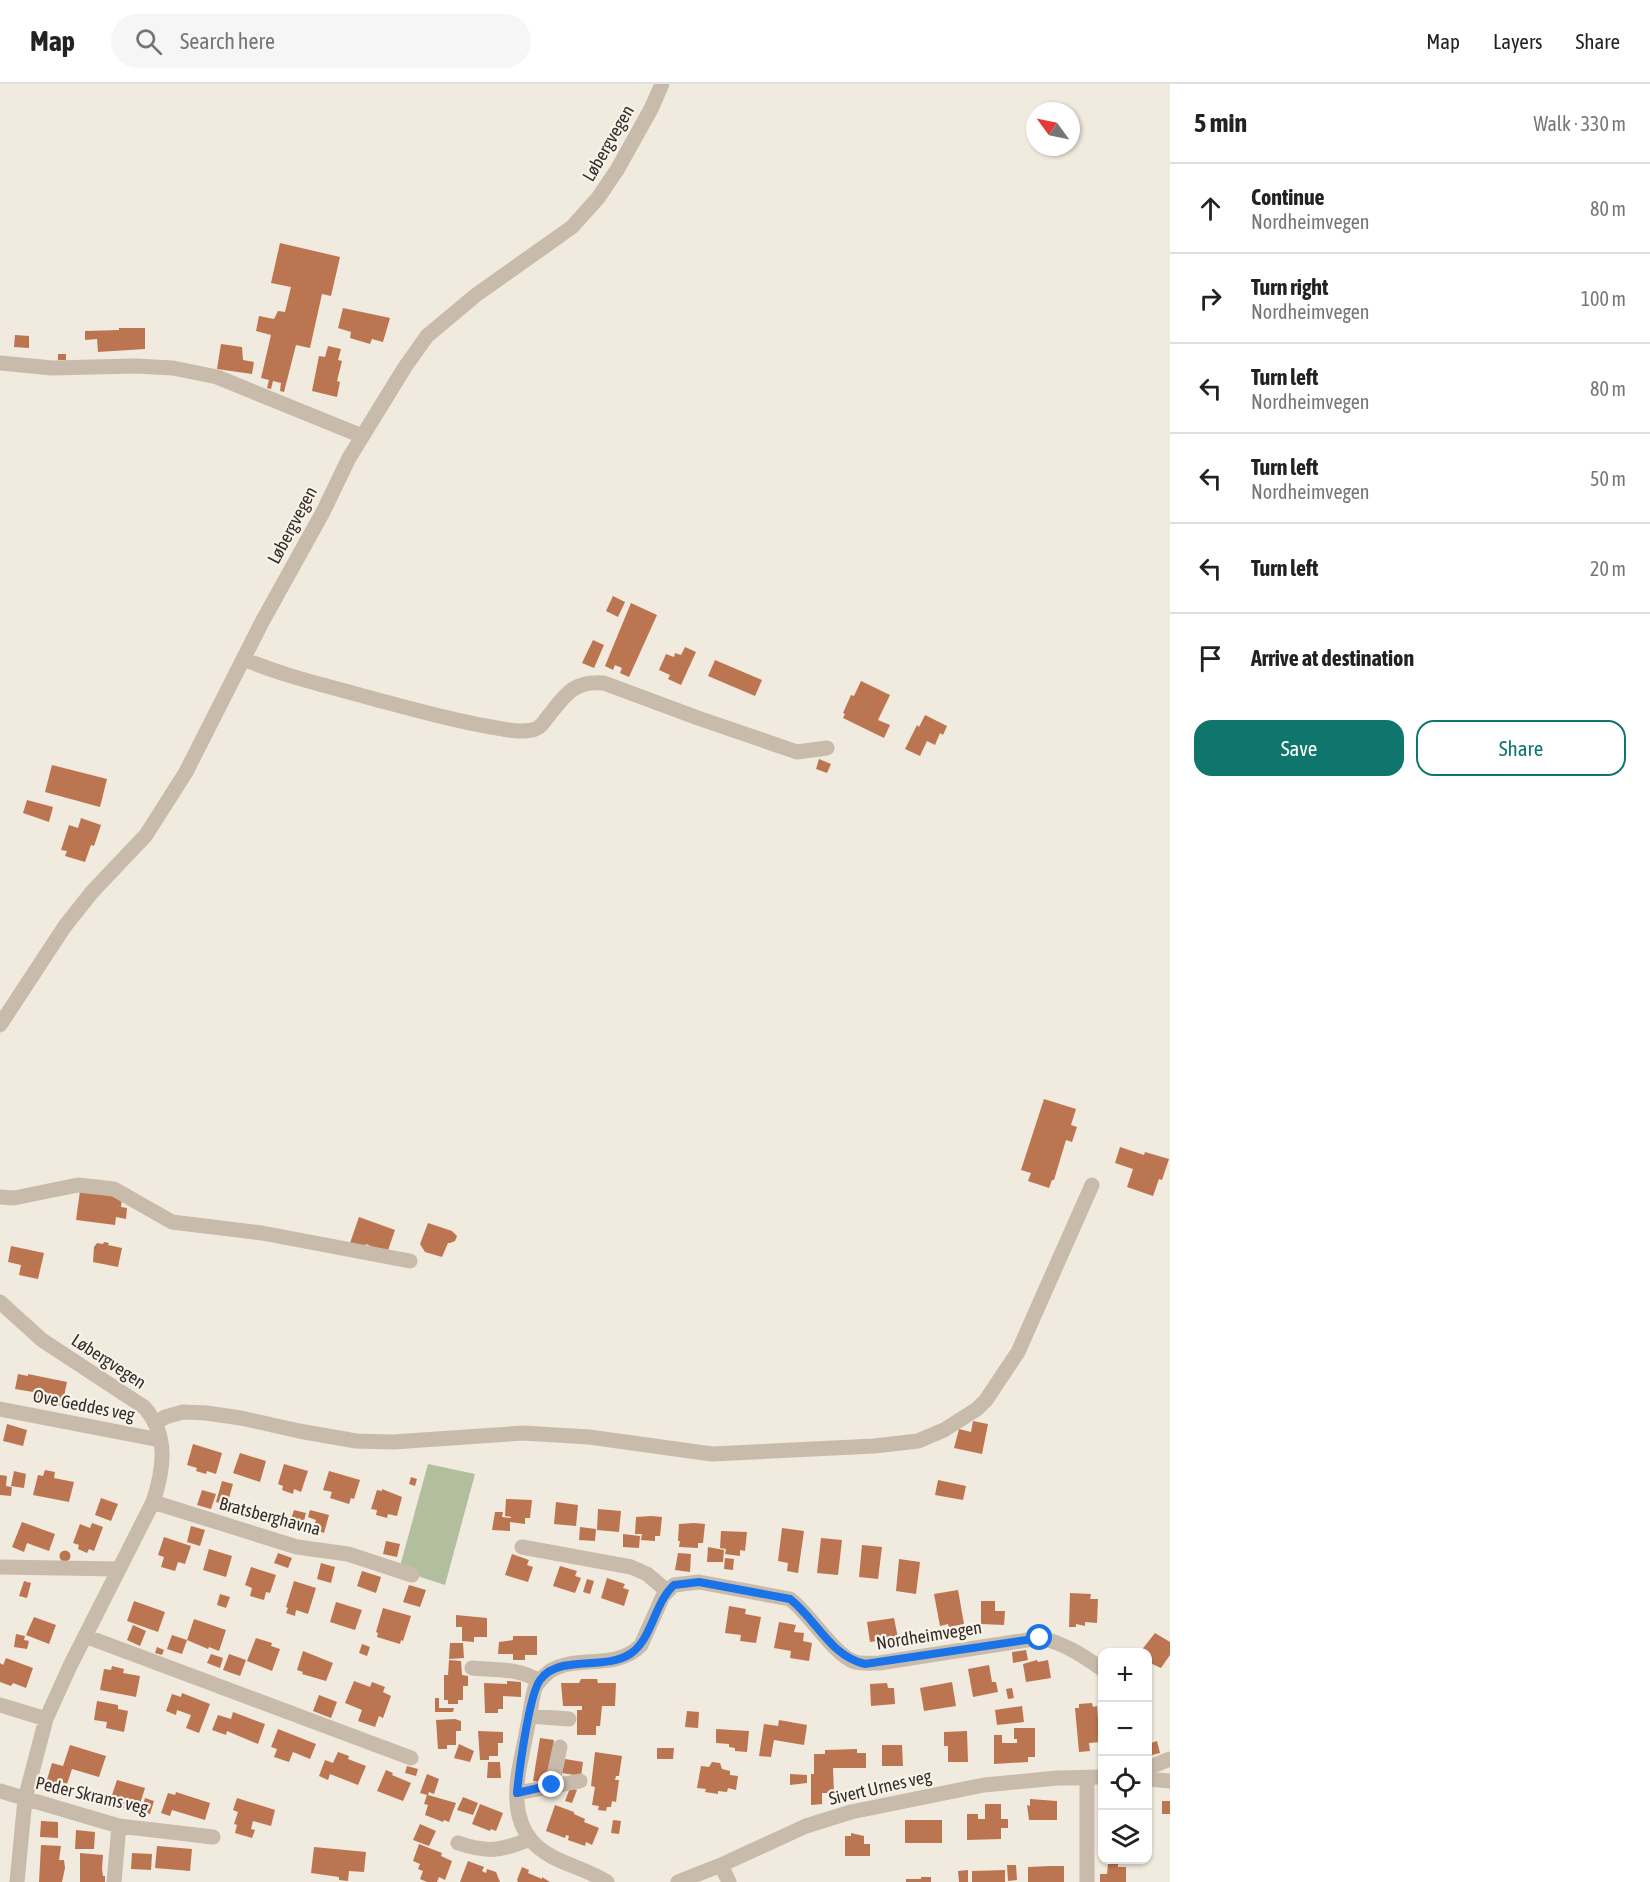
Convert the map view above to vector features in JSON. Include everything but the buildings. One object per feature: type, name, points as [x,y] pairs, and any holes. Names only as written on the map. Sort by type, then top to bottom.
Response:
[{"type":"street","name":"Løbergvegen","points":[[0,1025],[65,926],[92,892],[146,835],[186,772],[262,622],[323,512],[362,435],[405,367],[427,336],[476,295],[572,227],[598,198],[622,160],[651,109],[662,84]]},
{"type":"street","points":[[0,363],[52,368],[135,366],[173,368],[217,377],[362,435]]},
{"type":"street","points":[[244,659],[424,713],[515,731],[534,730],[575,687],[588,681],[604,683],[797,752],[827,748]]},
{"type":"street","points":[[0,1197],[14,1198],[78,1185],[114,1189],[172,1222],[262,1233],[410,1261]]},
{"type":"street","points":[[155,1424],[165,1417],[183,1412],[206,1413],[356,1441],[393,1442],[523,1433],[589,1437],[712,1454],[874,1446],[918,1441],[945,1430],[977,1409],[986,1400],[1018,1352],[1092,1185]]},
{"type":"street","name":"Løbergvegen","points":[[0,1302],[42,1340],[144,1407],[155,1424],[163,1464],[161,1479],[153,1502],[46,1719],[25,1799],[17,1882]]},
{"type":"street","name":"Ove Geddes veg","points":[[0,1409],[160,1440]]},
{"type":"street","name":"Bratsberghavna","points":[[153,1502],[297,1547],[348,1554],[412,1575]]},
{"type":"street","points":[[522,1547],[631,1567],[647,1574],[667,1591],[640,1645],[629,1655],[609,1661],[553,1669],[539,1681],[530,1716],[517,1793],[519,1818],[530,1839],[546,1853],[586,1870],[607,1882]]},
{"type":"street","points":[[0,1567],[119,1569]]},
{"type":"street","name":"Nordheimvegen","points":[[667,1591],[674,1585],[699,1582],[790,1599],[800,1606],[845,1657],[865,1664],[1040,1638],[1076,1651],[1098,1666]]},
{"type":"street","points":[[85,1636],[411,1758]]},
{"type":"street","points":[[472,1668],[516,1671],[528,1674],[539,1681]]},
{"type":"street","points":[[0,1705],[46,1719]]},
{"type":"street","points":[[530,1716],[569,1719]]},
{"type":"street","points":[[552,1785],[560,1747]]},
{"type":"street","points":[[1152,1766],[1170,1759]]},
{"type":"street","points":[[1087,1882],[1095,1777]]},
{"type":"street","name":"Sivert Urnes veg","points":[[678,1882],[806,1826],[851,1812],[984,1785],[1095,1777]]},
{"type":"street","points":[[1152,1779],[1170,1781]]},
{"type":"street","points":[[517,1793],[552,1785],[580,1782]]},
{"type":"street","name":"Peder Skrams veg","points":[[0,1791],[119,1826],[213,1837]]},
{"type":"street","points":[[114,1882],[119,1826]]},
{"type":"street","points":[[458,1843],[480,1850],[499,1850],[530,1839]]},
{"type":"street","points":[[721,1865],[729,1882]]},
{"type":"green space","points":[[428,1464],[475,1474],[445,1585],[399,1570]]},
{"type":"route","points":[[552,1785],[517,1793],[533,1700],[539,1681],[553,1669],[563,1666],[609,1661],[629,1655],[640,1645],[663,1596],[674,1585],[699,1582],[790,1599],[800,1606],[845,1657],[865,1664],[1040,1638]]}]
